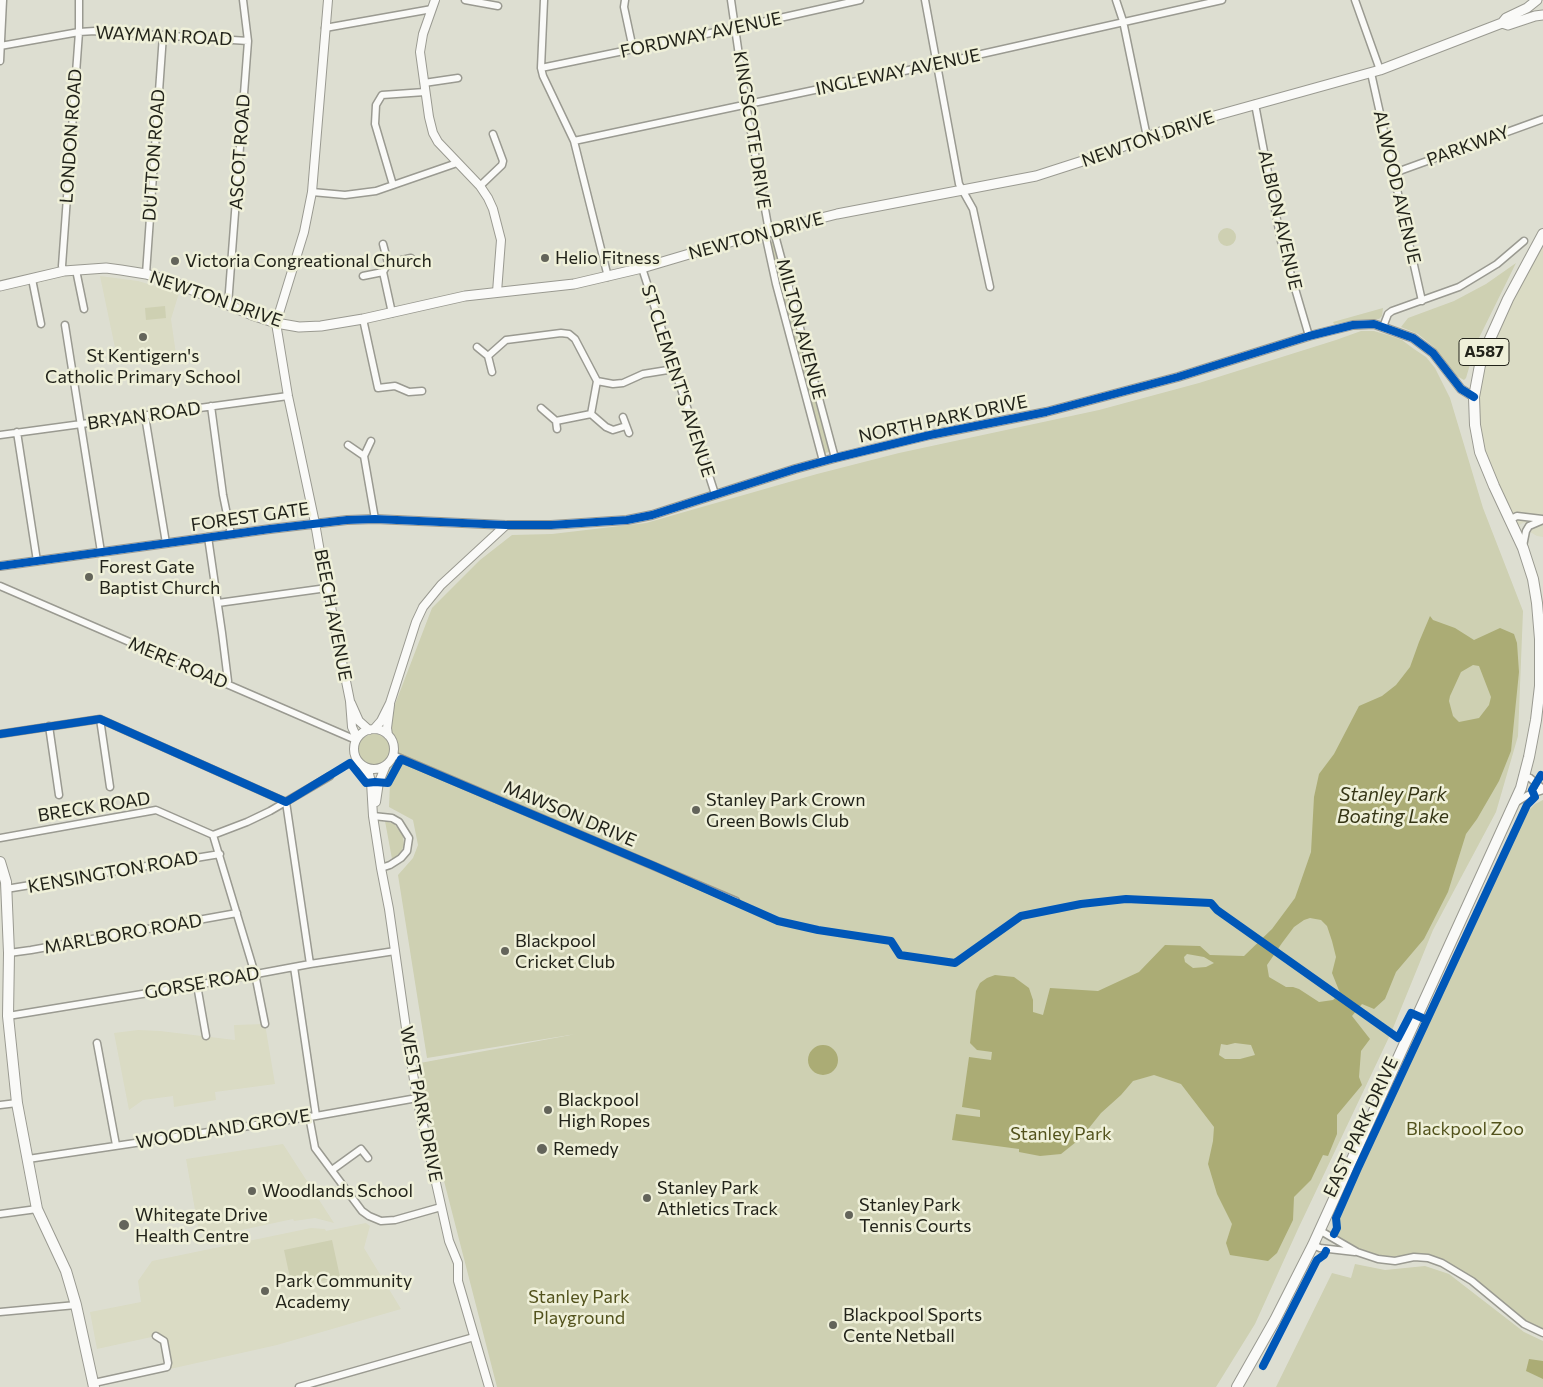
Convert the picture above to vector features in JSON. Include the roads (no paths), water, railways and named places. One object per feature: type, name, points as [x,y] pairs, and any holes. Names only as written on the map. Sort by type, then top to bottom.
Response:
[{"type":"main road","name":"NEWTON DRIVE","points":[[0,286],[64,271],[106,268],[146,274],[173,282],[276,323],[299,327],[321,326],[392,313],[459,297],[574,284],[642,268],[769,231],[837,214],[1036,176],[1204,118],[1376,72],[1502,23],[1506,18],[1527,8],[1537,0]]},
{"type":"main road","name":"NEWTON DRIVE","points":[[1502,23],[1508,25],[1543,15]]},
{"type":"main road","name":"A587","points":[[1539,248],[1543,234]]},
{"type":"main road","name":"EAST PARK DRIVE","points":[[1237,1387],[1275,1320],[1313,1245],[1521,788],[1536,720],[1540,667],[1537,603],[1533,579],[1523,548],[1480,452],[1475,426],[1474,397],[1477,376],[1484,354],[1505,304],[1539,248]]},
{"type":"main road","points":[[0,862],[4,885],[6,947],[5,1014],[17,1104],[37,1210],[66,1271],[76,1305],[94,1385]]},
{"type":"street","points":[[0,61],[3,0]]},
{"type":"street","name":"LONDON ROAD","points":[[64,271],[62,266],[79,32],[79,0]]},
{"type":"street","name":"ASCOT ROAD","points":[[228,305],[248,41],[244,0]]},
{"type":"street","points":[[276,323],[304,232],[312,192],[328,0]]},
{"type":"street","points":[[435,0],[420,46],[425,92],[433,133],[457,163],[480,186],[488,198],[500,232],[497,292]]},
{"type":"street","points":[[465,0],[498,6]]},
{"type":"street","points":[[544,0],[541,68],[574,141],[608,276]]},
{"type":"street","points":[[625,0],[624,7],[633,49]]},
{"type":"street","name":"KINGSCOTE DRIVE","points":[[731,0],[746,104],[769,231]]},
{"type":"street","name":"FORDWAY AVENUE","points":[[541,68],[860,0]]},
{"type":"street","points":[[925,0],[959,184],[973,209],[990,287]]},
{"type":"street","points":[[1116,0],[1124,21],[1147,137]]},
{"type":"street","name":"INGLEWAY AVENUE","points":[[574,141],[937,64],[1222,0]]},
{"type":"street","name":"ALWOOD AVENUE","points":[[1355,0],[1376,72],[1394,173],[1422,300]]},
{"type":"street","points":[[325,28],[432,9]]},
{"type":"street","name":"WAYMAN ROAD","points":[[0,46],[79,32],[108,32],[248,41]]},
{"type":"street","name":"DUTTON ROAD","points":[[146,274],[163,36]]},
{"type":"street","points":[[424,83],[458,78]]},
{"type":"street","points":[[393,185],[375,124],[376,105],[382,95],[425,92]]},
{"type":"street","name":"ALBION AVENUE","points":[[1255,104],[1281,241],[1309,336]]},
{"type":"street","name":"PARKWAY","points":[[1394,173],[1543,118]]},
{"type":"street","points":[[480,186],[502,165],[503,160],[493,134]]},
{"type":"street","points":[[312,192],[345,195],[376,191],[457,163]]},
{"type":"street","name":"MILTON AVENUE","points":[[823,461],[776,284],[766,238],[769,231],[775,235],[835,458]]},
{"type":"street","points":[[1474,397],[1460,389],[1433,353],[1419,342],[1405,334],[1383,327],[1388,314],[1392,311],[1459,287],[1480,276],[1524,241]]},
{"type":"street","points":[[384,244],[388,263],[383,272],[392,313]]},
{"type":"street","points":[[388,263],[411,258]]},
{"type":"street","name":"ST CLEMENT'S AVENUE","points":[[642,268],[715,494]]},
{"type":"street","points":[[76,270],[84,309]]},
{"type":"street","points":[[363,276],[383,272]]},
{"type":"street","points":[[32,279],[41,324]]},
{"type":"street","points":[[364,318],[378,388],[395,386],[409,392],[422,391]]},
{"type":"street","name":"BEECH AVENUE","points":[[276,323],[288,396],[316,523],[350,701],[352,727],[356,739]]},
{"type":"street","name":"NORTH PARK DRIVE","points":[[506,525],[551,525],[628,520],[652,515],[823,461],[930,435],[1046,412],[1178,378],[1309,336],[1363,324],[1383,327]]},
{"type":"street","points":[[66,325],[102,552]]},
{"type":"street","points":[[488,356],[506,340],[569,334],[580,345],[597,381],[591,414]]},
{"type":"street","points":[[477,347],[488,356],[492,372]]},
{"type":"street","points":[[597,381],[613,384],[623,383],[643,374],[674,369]]},
{"type":"street","name":"BRYAN ROAD","points":[[0,435],[288,396]]},
{"type":"street","points":[[211,406],[223,495],[231,534]]},
{"type":"street","points":[[541,408],[556,421],[557,429]]},
{"type":"street","points":[[556,421],[591,414]]},
{"type":"street","points":[[591,414],[606,427],[613,430],[628,430],[624,417]]},
{"type":"street","points":[[145,416],[166,543]]},
{"type":"street","points":[[16,432],[37,561]]},
{"type":"street","points":[[371,441],[364,456],[375,519]]},
{"type":"street","points":[[348,445],[364,456]]},
{"type":"street","points":[[1509,520],[1517,516],[1543,520]]},
{"type":"street","name":"FOREST GATE","points":[[0,566],[316,523],[375,519],[506,525]]},
{"type":"street","points":[[1523,548],[1524,538],[1529,526],[1543,520]]},
{"type":"street","points":[[390,703],[387,728],[393,745],[393,755],[386,765],[375,769],[363,766],[355,757],[356,739],[381,721],[390,703],[416,622],[426,602],[506,525]]},
{"type":"street","points":[[208,537],[228,680],[226,684]]},
{"type":"street","name":"MERE ROAD","points":[[0,586],[356,739]]},
{"type":"street","points":[[218,603],[327,588]]},
{"type":"street","name":"BEECH AVENUE","points":[[350,701],[359,721],[371,729]]},
{"type":"street","points":[[100,719],[110,787]]},
{"type":"street","points":[[0,734],[100,719],[286,802]]},
{"type":"street","points":[[49,726],[59,795]]},
{"type":"street","points":[[371,729],[388,735]]},
{"type":"street","name":"MAWSON DRIVE","points":[[393,755],[736,901]]},
{"type":"street","name":"WEST PARK DRIVE","points":[[373,816],[379,782],[386,765]]},
{"type":"street","name":"WEST PARK DRIVE","points":[[363,766],[371,779],[373,816],[417,1098],[449,1241],[458,1263],[458,1281],[489,1387]]},
{"type":"street","points":[[265,1024],[255,974],[213,834],[247,822],[330,776]]},
{"type":"street","points":[[1512,805],[1528,795],[1543,789],[1530,778],[1523,776]]},
{"type":"street","points":[[286,802],[310,964]]},
{"type":"street","name":"BRECK ROAD","points":[[0,838],[156,810],[213,834]]},
{"type":"street","points":[[373,816],[392,818],[399,822],[409,838],[407,851],[402,858],[381,868]]},
{"type":"street","name":"KENSINGTON ROAD","points":[[4,885],[220,854]]},
{"type":"street","name":"MARLBORO ROAD","points":[[6,947],[31,950],[237,913]]},
{"type":"street","name":"GORSE ROAD","points":[[5,1014],[395,951]]},
{"type":"street","points":[[294,967],[315,1148],[362,1211],[369,1216],[381,1221],[395,1220],[441,1207]]},
{"type":"street","points":[[197,984],[206,1036]]},
{"type":"street","points":[[97,1043],[116,1146]]},
{"type":"street","name":"WOODLAND GROVE","points":[[28,1159],[312,1116],[417,1098]]},
{"type":"street","points":[[0,1105],[17,1104]]},
{"type":"street","points":[[332,1170],[360,1149],[368,1158]]},
{"type":"street","points":[[0,1214],[37,1210]]},
{"type":"street","points":[[1319,1230],[1357,1252],[1378,1259],[1428,1258],[1442,1263],[1472,1281],[1524,1324],[1543,1333]]},
{"type":"street","points":[[1313,1245],[1320,1248],[1357,1252]]},
{"type":"street","points":[[0,1312],[76,1305]]},
{"type":"street","points":[[94,1385],[167,1366],[164,1341],[156,1336]]},
{"type":"street","points":[[299,1387],[474,1337]]},
{"type":"water","name":"Stanley Park Boating Lake","points":[[1430,616],[1433,620],[1455,628],[1474,640],[1500,628],[1514,634],[1517,643],[1519,672],[1511,751],[1499,781],[1466,834],[1448,892],[1424,939],[1396,972],[1385,999],[1374,1009],[1362,1004],[1352,1016],[1370,1039],[1361,1051],[1359,1077],[1362,1085],[1337,1115],[1337,1134],[1328,1156],[1323,1155],[1311,1180],[1294,1197],[1293,1220],[1277,1253],[1268,1261],[1230,1255],[1226,1243],[1232,1224],[1217,1194],[1208,1164],[1214,1127],[1181,1084],[1154,1075],[1133,1081],[1101,1113],[1081,1138],[1061,1154],[1040,1156],[1019,1152],[1019,1149],[952,1140],[956,1114],[980,1117],[980,1110],[962,1107],[969,1057],[991,1060],[992,1052],[977,1050],[970,1043],[976,991],[980,983],[987,978],[995,975],[1014,977],[1029,988],[1033,1000],[1033,1012],[1043,1015],[1050,988],[1098,991],[1139,972],[1165,945],[1200,946],[1210,955],[1244,956],[1272,929],[1295,898],[1311,852],[1314,797],[1319,774],[1334,754],[1359,706],[1382,696],[1396,685],[1410,667]],"holes":[[[1473,665],[1479,666],[1491,697],[1489,705],[1479,718],[1459,722],[1453,716],[1449,701],[1461,672]],[[1310,918],[1321,920],[1327,926],[1336,957],[1332,973],[1340,993],[1333,1000],[1319,1002],[1299,989],[1286,987],[1269,977],[1267,965],[1294,927]],[[1187,954],[1204,957],[1214,963],[1206,967],[1193,968],[1185,962],[1184,957]],[[1235,1043],[1251,1045],[1255,1055],[1240,1059],[1225,1059],[1219,1055],[1221,1044]]]},
{"type":"water","points":[[823,1045],[833,1050],[838,1060],[833,1070],[823,1075],[813,1070],[808,1060],[813,1050]]},
{"type":"water","points":[[1529,1359],[1543,1361],[1543,1379],[1526,1371]]},
{"type":"place","name":"Helio Fitness","points":[[545,258]]},
{"type":"place","name":"Victoria Congreational Church","points":[[175,261]]},
{"type":"place","name":"St Kentigern's Catholic Primary School","points":[[143,337]]},
{"type":"place","name":"Forest Gate Baptist Church","points":[[89,577]]},
{"type":"place","name":"Stanley Park Crown Green Bowls Club","points":[[696,810]]},
{"type":"place","name":"Blackpool Cricket Club","points":[[505,951]]},
{"type":"place","name":"Blackpool High Ropes","points":[[548,1110]]},
{"type":"place","name":"Remedy","points":[[542,1149]]},
{"type":"place","name":"Woodlands School","points":[[252,1191]]},
{"type":"place","name":"Stanley Park Athletics Track","points":[[647,1198]]},
{"type":"place","name":"Stanley Park Tennis Courts","points":[[849,1215]]},
{"type":"place","name":"Whitegate Drive Health Centre","points":[[124,1225]]},
{"type":"place","name":"Park Community Academy","points":[[265,1291]]},
{"type":"place","name":"Blackpool Sports Cente Netball","points":[[833,1325]]},
{"type":"park label","name":"Blackpool Zoo","points":[[1465,1129]]},
{"type":"park label","name":"Stanley Park","points":[[1061,1134]]},
{"type":"park label","name":"Stanley Park Playground","points":[[579,1307]]}]
